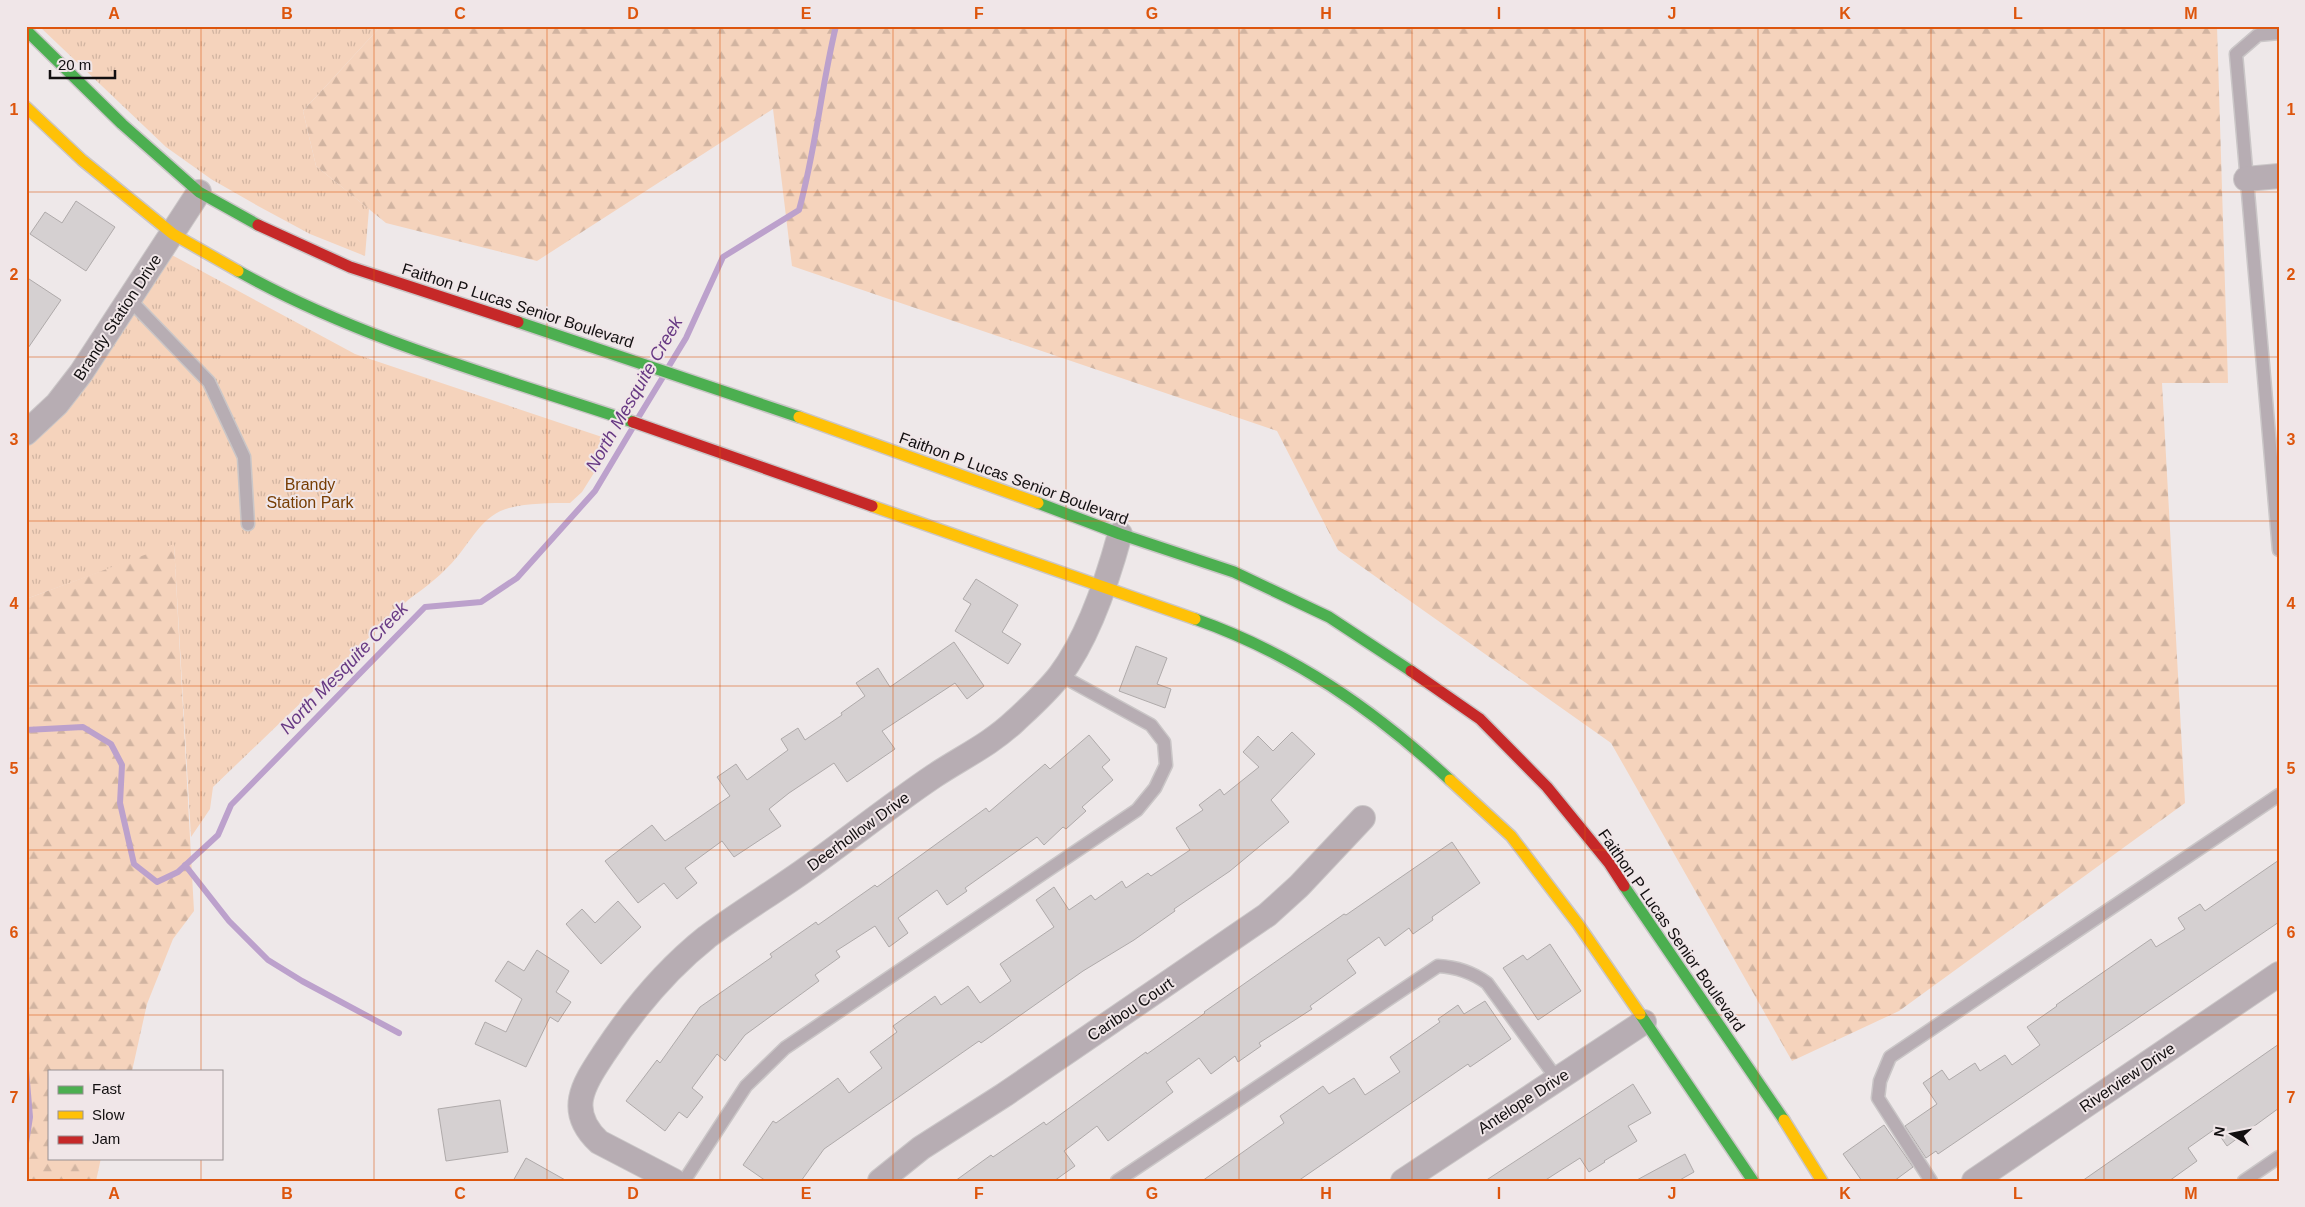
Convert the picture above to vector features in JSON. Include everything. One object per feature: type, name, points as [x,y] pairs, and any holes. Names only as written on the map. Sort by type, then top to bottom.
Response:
[{"type":"main road","name":"Faithon P Lucas Senior Boulevard","points":[[26,30],[122,124],[199,192],[276,235],[350,267],[767,406],[907,455],[1120,534],[1234,572],[1329,617],[1406,667],[1480,720],[1547,787],[1609,863],[1690,985],[1771,1099],[1822,1181]]},
{"type":"main road","points":[[26,107],[82,160],[174,234],[277,293],[326,316],[377,336],[746,462],[1217,627],[1284,657],[1358,702],[1411,744],[1511,836],[1578,924],[1753,1181]]},
{"type":"street","points":[[2246,179],[2279,176]]},
{"type":"street","name":"Brandy Station Drive","points":[[26,433],[58,404],[81,374],[129,299],[174,234],[199,192]]},
{"type":"street","name":"Deerhollow Drive","points":[[674,1181],[599,1142],[590,1134],[581,1117],[579,1104],[584,1088],[624,1023],[661,981],[706,938],[808,868],[934,776],[981,748],[1013,723],[1060,675],[1079,643],[1104,587],[1120,534]]},
{"type":"street","name":"Caribou Court","points":[[880,1181],[921,1148],[1004,1095],[1267,915],[1299,886],[1363,818]]},
{"type":"street","name":"Riverview Drive","points":[[1974,1181],[2279,974]]},
{"type":"street","name":"Antelope Drive","points":[[1403,1181],[1644,1022]]},
{"type":"lane","points":[[2279,33],[2258,35],[2236,54],[2279,550]]},
{"type":"lane","points":[[129,299],[209,382],[244,457],[248,524]]},
{"type":"lane","points":[[684,1181],[746,1086],[785,1048],[1137,810],[1155,788],[1166,765],[1164,742],[1151,725],[1060,675]]},
{"type":"lane","points":[[1931,1181],[1878,1098],[1880,1081],[1890,1057],[2279,795]]},
{"type":"lane","points":[[1117,1181],[1438,966],[1453,967],[1467,971],[1487,983],[1558,1079]]},
{"type":"lane","points":[[2244,1181],[2279,1157]]},
{"type":"green space","points":[[39,26],[381,26],[303,111],[316,166],[369,209],[365,256],[310,234],[211,179],[166,147]]},
{"type":"green space","points":[[381,26],[2217,26],[2228,383],[2162,383],[2185,803],[1899,1011],[1792,1061],[1611,743],[1338,550],[1277,431],[792,266],[773,109],[537,261],[386,223],[316,166],[303,111]]},
{"type":"green space","name":"Brandy Station Park","points":[[170,254],[355,354],[614,441],[582,492],[570,503],[517,506],[500,511],[485,522],[446,569],[408,600],[213,787],[210,809],[191,837],[174,545],[26,599],[26,447],[58,419]]},
{"type":"green space","points":[[174,544],[194,911],[173,939],[147,1004],[132,1070],[48,1070],[48,1160],[101,1160],[96,1181],[26,1181],[26,599]]},
{"type":"building","points":[[76,201],[115,227],[86,271],[30,234],[45,212],[62,223]]},
{"type":"building","points":[[26,277],[61,300],[26,351]]},
{"type":"building","points":[[976,579],[1018,605],[1002,632],[1021,644],[1008,664],[955,631],[971,604],[963,599]]},
{"type":"building","points":[[954,642],[984,686],[967,699],[955,683],[882,731],[895,749],[847,782],[834,763],[789,793],[769,809],[781,826],[734,857],[722,841],[685,868],[697,883],[677,899],[664,883],[638,903],[605,861],[652,825],[665,841],[730,796],[717,777],[736,764],[747,780],[788,750],[781,739],[798,728],[805,740],[842,715],[841,713],[865,696],[856,683],[878,668],[890,687]]},
{"type":"building","points":[[1136,646],[1167,658],[1157,684],[1171,689],[1165,708],[1119,691]]},
{"type":"building","points":[[1292,732],[1315,754],[1271,800],[1289,822],[1230,871],[1174,909],[1175,911],[1134,940],[1083,971],[981,1043],[979,1041],[824,1149],[801,1181],[766,1181],[743,1165],[773,1121],[776,1123],[838,1078],[849,1093],[882,1068],[870,1052],[897,1032],[893,1026],[935,996],[941,1005],[968,986],[980,1003],[1011,981],[1000,964],[1054,927],[1036,900],[1054,887],[1069,910],[1091,895],[1095,900],[1122,881],[1126,888],[1148,873],[1151,876],[1190,850],[1176,828],[1203,810],[1199,805],[1220,789],[1224,795],[1259,767],[1243,752],[1258,736],[1273,751]]},
{"type":"building","points":[[1089,735],[1110,760],[1102,767],[1113,780],[1082,807],[1086,811],[1066,829],[1063,827],[1044,845],[1037,837],[965,888],[967,891],[947,905],[937,890],[898,918],[908,933],[889,947],[875,926],[836,951],[840,957],[815,975],[819,981],[745,1035],[725,1061],[717,1054],[692,1088],[703,1097],[687,1118],[679,1112],[665,1131],[626,1101],[657,1060],[660,1063],[700,1007],[772,957],[770,954],[816,922],[818,925],[875,885],[877,887],[986,808],[989,812],[1045,764],[1050,769]]},
{"type":"building","points":[[1452,842],[1480,883],[1432,917],[1433,920],[1413,934],[1409,928],[1385,946],[1379,937],[1347,960],[1356,973],[1310,1006],[1312,1009],[1259,1043],[1261,1046],[1238,1062],[1235,1056],[1211,1074],[1199,1058],[1166,1082],[1173,1092],[1108,1141],[1097,1126],[1064,1151],[1075,1166],[1054,1181],[955,1181],[991,1155],[993,1157],[1044,1122],[1046,1125],[1146,1052],[1147,1054],[1298,946]]},
{"type":"building","points":[[2279,860],[2279,922],[1938,1154],[1936,1151],[1926,1158],[1905,1126],[1937,1104],[1923,1083],[1942,1070],[1949,1080],[1975,1063],[1980,1071],[2005,1055],[2012,1065],[2040,1045],[2027,1027],[2151,939],[2156,947],[2185,929],[2178,918],[2200,904],[2205,911]]},
{"type":"building","points":[[618,901],[641,927],[601,964],[566,924],[582,909],[595,923]]},
{"type":"building","points":[[1550,944],[1581,991],[1538,1020],[1503,968],[1523,955],[1527,960]]},
{"type":"building","points":[[537,950],[569,971],[556,992],[571,1002],[558,1022],[550,1017],[526,1067],[475,1044],[485,1022],[506,1032],[522,999],[495,981],[508,961],[524,971]]},
{"type":"building","points":[[1485,1001],[1511,1039],[1470,1067],[1468,1064],[1298,1181],[1202,1181],[1284,1123],[1280,1116],[1323,1086],[1329,1094],[1354,1078],[1365,1095],[1400,1072],[1390,1057],[1440,1022],[1438,1019],[1458,1005],[1464,1014]]},
{"type":"building","points":[[2279,1044],[2279,1108],[2227,1146],[2215,1129],[2188,1148],[2197,1161],[2169,1181],[2082,1181]]},
{"type":"building","points":[[1633,1084],[1651,1113],[1628,1126],[1637,1141],[1605,1162],[1589,1172],[1580,1158],[1544,1181],[1485,1181]]},
{"type":"building","points":[[500,1100],[508,1152],[446,1161],[438,1109]]},
{"type":"building","points":[[1884,1125],[1913,1167],[1894,1181],[1862,1181],[1843,1154]]},
{"type":"building","points":[[1685,1154],[1694,1172],[1678,1181],[1635,1181]]},
{"type":"building","points":[[526,1158],[567,1181],[513,1181]]},
{"type":"waterway","name":"North Mesquite Creek","points":[[669,366],[686,338],[723,257],[799,210],[810,164],[836,26]]},
{"type":"waterway","name":"North Mesquite Creek","points":[[638,418],[663,377]]},
{"type":"waterway","name":"North Mesquite Creek","points":[[26,730],[83,727],[111,744],[122,765],[120,803],[134,864],[157,882],[178,872],[218,835],[231,805],[425,607],[481,602],[517,578],[595,491],[632,429]]},
{"type":"waterway","points":[[185,865],[229,921],[268,960],[302,981],[399,1033]]},
{"type":"waterway","name":"North Mesquite Creek","points":[[26,1070],[30,1117],[26,1143]]},
{"type":"traffic: fast","points":[[26,30],[122,124],[199,192],[258,225]]},
{"type":"traffic: fast","points":[[238,271],[333,317],[431,356],[633,422]]},
{"type":"traffic: fast","points":[[518,322],[799,417]]},
{"type":"traffic: fast","points":[[1038,503],[1120,534],[1234,572],[1329,617],[1411,671]]},
{"type":"traffic: fast","points":[[1195,619],[1266,649],[1331,686],[1392,730],[1450,780]]},
{"type":"traffic: fast","points":[[1624,886],[1784,1120]]},
{"type":"traffic: fast","points":[[1640,1014],[1753,1181]]},
{"type":"traffic: slow","points":[[26,107],[82,160],[173,234],[238,271]]},
{"type":"traffic: slow","points":[[799,417],[1038,503]]},
{"type":"traffic: slow","points":[[872,506],[1195,619]]},
{"type":"traffic: slow","points":[[1450,780],[1511,836],[1578,924],[1640,1014]]},
{"type":"traffic: slow","points":[[1784,1120],[1822,1181]]},
{"type":"traffic: jam","points":[[258,225],[350,267],[518,322]]},
{"type":"traffic: jam","points":[[633,422],[872,506]]},
{"type":"traffic: jam","points":[[1411,671],[1480,719],[1547,787],[1609,863],[1624,886]]}]
